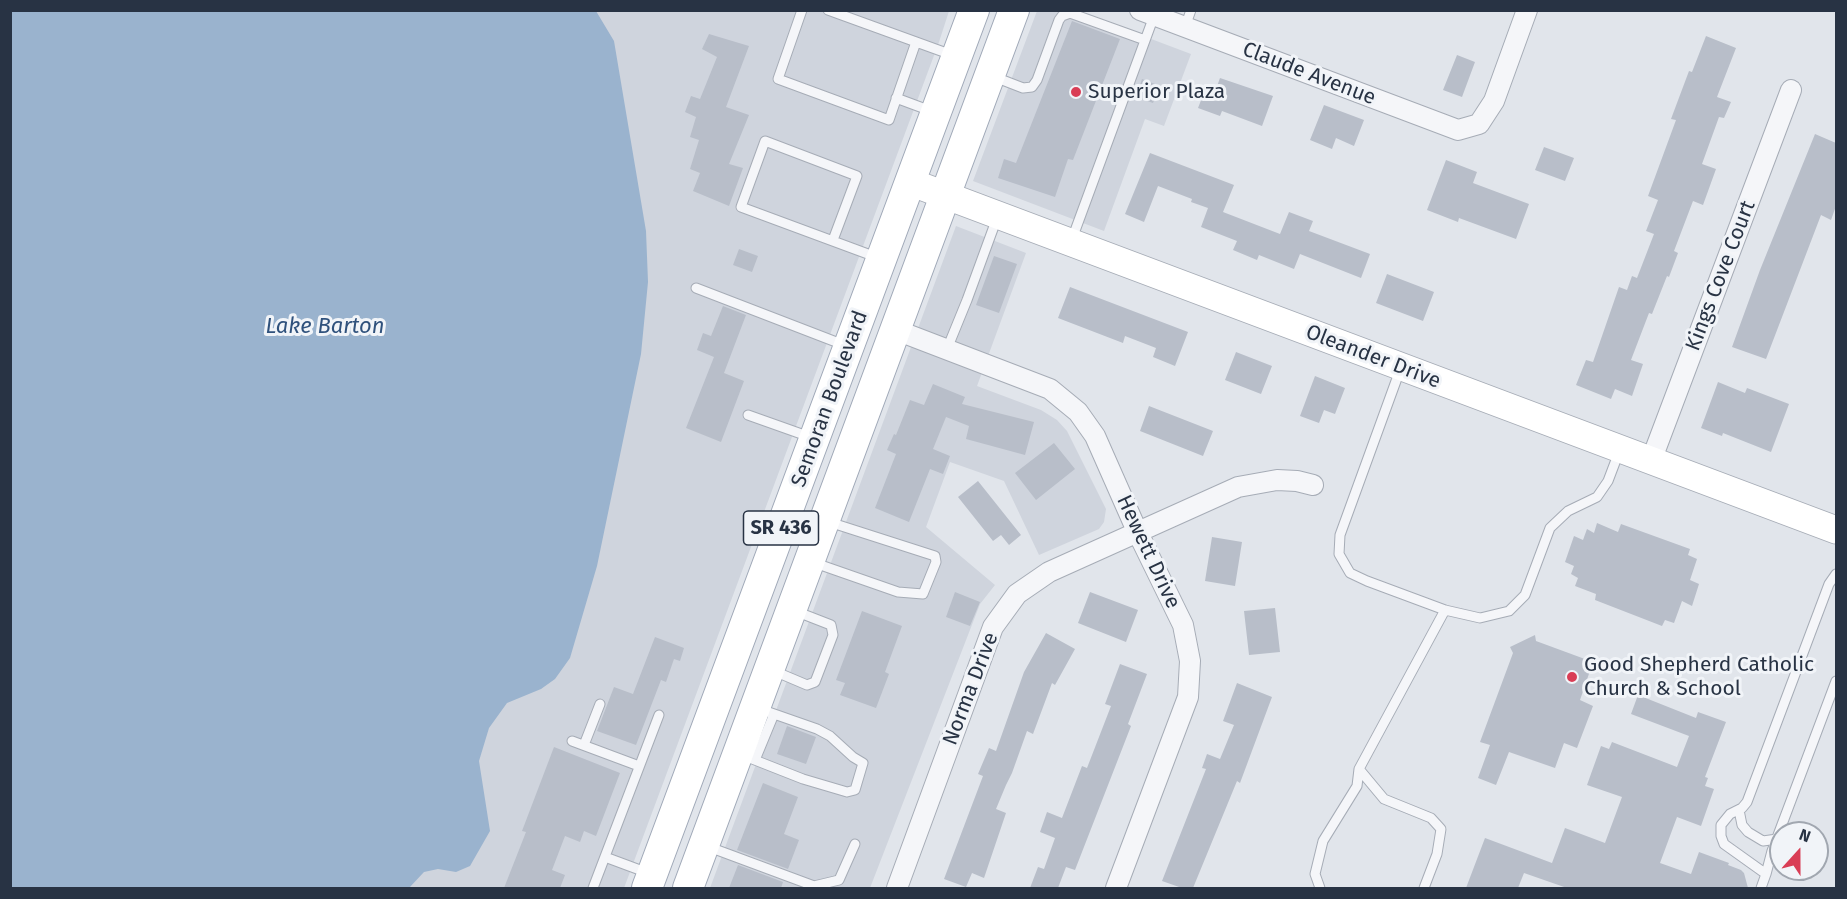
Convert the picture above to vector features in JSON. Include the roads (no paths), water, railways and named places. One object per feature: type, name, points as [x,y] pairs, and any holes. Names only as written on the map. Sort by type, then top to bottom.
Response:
[{"type":"main road","name":"Semoran Boulevard","points":[[650,882],[974,10]]},
{"type":"main road","name":"Semoran Boulevard","points":[[688,888],[704,845],[747,757],[764,711],[769,669],[1014,10]]},
{"type":"street","name":"Claude Avenue","points":[[1147,13],[1188,19],[1458,130],[1479,124],[1494,101],[1527,10]]},
{"type":"street","name":"Kings Cove Court","points":[[1651,461],[1791,90]]},
{"type":"street","name":"Oleander Drive","points":[[910,182],[1836,531]]},
{"type":"street","name":"Hewett Drive","points":[[896,330],[1050,389],[1078,412],[1095,436],[1137,531],[1183,625],[1190,660],[1188,697],[1116,888]]},
{"type":"street","name":"Norma Drive","points":[[897,888],[993,627],[1017,594],[1049,572],[1238,487],[1277,480],[1297,481],[1312,485]]},
{"type":"lane","points":[[802,10],[778,79],[889,120],[916,42]]},
{"type":"lane","points":[[828,10],[957,57]]},
{"type":"lane","points":[[990,75],[1023,88],[1032,87],[1038,80],[1059,20],[1070,13],[1145,40]]},
{"type":"lane","points":[[1071,243],[1145,40],[1147,13]]},
{"type":"lane","points":[[896,98],[936,113]]},
{"type":"lane","points":[[833,240],[857,176],[765,141],[741,207],[881,260]]},
{"type":"lane","points":[[946,349],[967,300],[998,215]]},
{"type":"lane","points":[[696,288],[849,347]]},
{"type":"lane","points":[[1401,368],[1340,535],[1339,554],[1350,573],[1445,610],[1480,618],[1509,611],[1526,595],[1550,528],[1568,511],[1597,497],[1608,481],[1620,449]]},
{"type":"lane","points":[[748,415],[815,439]]},
{"type":"lane","points":[[810,561],[898,592],[923,594],[936,562],[934,556],[825,521]]},
{"type":"lane","points":[[1766,874],[1724,844],[1721,825],[1730,814],[1739,810],[1747,802],[1829,584],[1836,574]]},
{"type":"lane","points":[[769,669],[807,685],[815,681],[833,635],[831,626],[792,609]]},
{"type":"lane","points":[[1320,888],[1315,874],[1323,841],[1357,786],[1359,769],[1445,610]]},
{"type":"lane","points":[[1784,821],[1836,681]]},
{"type":"lane","points":[[584,745],[600,704]]},
{"type":"lane","points":[[747,757],[803,779],[847,792],[855,790],[863,763],[830,736],[817,729],[764,711]]},
{"type":"lane","points":[[593,888],[658,715]]},
{"type":"lane","points":[[573,741],[639,766]]},
{"type":"lane","points":[[1359,769],[1384,799],[1431,818],[1441,829],[1437,854],[1424,888]]},
{"type":"lane","points":[[1739,810],[1742,825],[1751,835],[1763,841],[1769,840]]},
{"type":"lane","points":[[704,845],[814,886],[839,880],[855,844]]},
{"type":"lane","points":[[605,857],[650,882]]},
{"type":"lane","points":[[1761,888],[1769,864]]},
{"type":"water","name":"Lake Barton","points":[[10,11],[596,11],[614,41],[646,231],[648,282],[641,354],[597,566],[570,658],[555,679],[541,689],[507,703],[489,728],[479,761],[490,831],[470,866],[456,872],[438,869],[424,872],[409,888],[11,888]]},
{"type":"place","name":"Superior Plaza","points":[[1076,92]]},
{"type":"place","name":"Good Shepherd Catholic Church & School","points":[[1572,677]]}]
